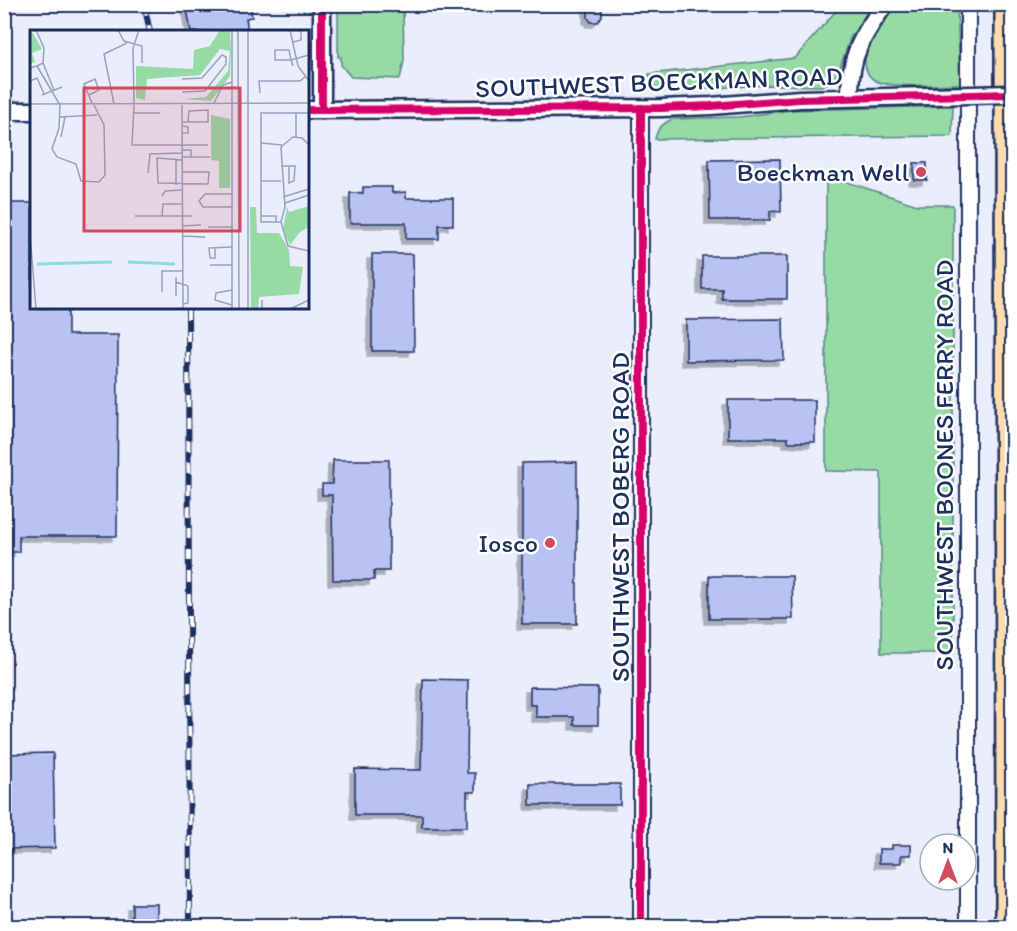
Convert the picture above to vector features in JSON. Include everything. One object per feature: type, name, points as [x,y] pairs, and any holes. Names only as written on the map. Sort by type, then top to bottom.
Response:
[{"type":"highway","points":[[1006,4],[1006,927]]},
{"type":"main road","points":[[315,110],[322,4]]},
{"type":"main road","points":[[850,97],[850,74],[858,45],[885,4]]},
{"type":"main road","name":"SOUTHWEST BOECKMAN ROAD","points":[[315,110],[641,108],[850,97],[1012,94]]},
{"type":"main road","points":[[4,111],[30,111]]},
{"type":"street","name":"SOUTHWEST BOONES FERRY ROAD","points":[[968,4],[968,927]]},
{"type":"street","name":"SOUTHWEST BOBERG ROAD","points":[[641,108],[641,927]]},
{"type":"green space","points":[[338,5],[403,5],[404,61],[400,79],[351,77],[341,65],[341,57],[338,57]]},
{"type":"green space","points":[[841,5],[873,5],[851,36],[838,73],[831,82],[821,86],[769,85],[658,91],[650,82],[649,74],[795,58]]},
{"type":"green space","points":[[895,5],[957,5],[960,84],[893,85],[871,78],[865,64],[867,48],[877,28]]},
{"type":"green space","points":[[953,106],[952,136],[655,139],[661,127],[672,119],[739,117],[791,110]]},
{"type":"green space","points":[[826,175],[917,205],[953,205],[953,653],[881,653],[881,472],[826,471]]},
{"type":"building","points":[[186,4],[250,4],[252,17],[246,18],[248,30],[191,30]]},
{"type":"building","points":[[588,4],[602,4],[602,16],[598,22],[591,22],[588,18]]},
{"type":"building","points":[[780,159],[781,212],[770,211],[770,220],[710,220],[709,160]]},
{"type":"building","name":"Boeckman Well","points":[[914,163],[927,163],[927,180],[914,180]]},
{"type":"building","points":[[363,187],[392,187],[392,193],[406,192],[406,198],[453,198],[453,225],[439,225],[439,239],[406,239],[406,223],[350,223],[350,193],[363,193]]},
{"type":"building","points":[[4,203],[30,203],[30,309],[68,309],[68,335],[118,335],[117,536],[19,536],[19,552],[4,552]]},
{"type":"building","points":[[372,254],[413,254],[414,351],[372,351]]},
{"type":"building","points":[[702,256],[787,256],[787,299],[722,299],[722,289],[702,289]]},
{"type":"building","points":[[783,319],[784,360],[686,361],[686,320]]},
{"type":"building","points":[[728,400],[815,400],[815,442],[788,442],[788,438],[728,438]]},
{"type":"building","points":[[333,460],[389,460],[389,571],[374,571],[374,580],[333,580],[332,495],[322,495],[322,484],[332,484]]},
{"type":"building","name":"Iosco","points":[[577,462],[577,624],[522,624],[522,463]]},
{"type":"building","points":[[709,576],[792,576],[793,619],[709,619]]},
{"type":"building","points":[[423,679],[468,680],[467,773],[475,773],[475,792],[467,792],[467,827],[422,827],[422,815],[355,815],[355,769],[421,770]]},
{"type":"building","points":[[530,687],[598,688],[598,725],[574,725],[574,717],[536,717],[536,705],[530,705]]},
{"type":"building","points":[[53,753],[55,848],[4,849],[4,754]]},
{"type":"building","points":[[530,784],[620,784],[620,805],[530,805]]},
{"type":"building","points":[[892,845],[911,845],[911,855],[901,855],[901,863],[879,863],[879,849],[892,849]]},
{"type":"building","points":[[132,904],[157,904],[157,927],[132,927]]},
{"type":"railway","points":[[144,4],[150,30]]},
{"type":"railway","points":[[188,309],[190,926]]},
{"type":"cycle path","points":[[322,4],[322,110]]},
{"type":"cycle path","points":[[309,110],[661,108],[800,99],[1012,94]]},
{"type":"cycle path","points":[[641,108],[641,926]]},
{"type":"place","name":"Boeckman Well","points":[[921,172]]},
{"type":"place","name":"Iosco","points":[[550,543]]}]
